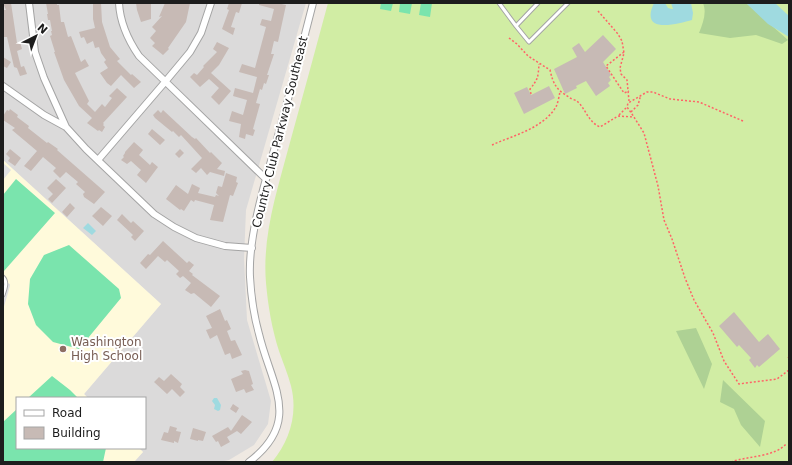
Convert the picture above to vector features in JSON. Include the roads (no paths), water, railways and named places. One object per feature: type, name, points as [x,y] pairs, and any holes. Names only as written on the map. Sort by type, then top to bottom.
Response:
[{"type":"street","points":[[29,3],[35,52],[44,78],[66,127]]},
{"type":"street","points":[[119,3],[123,25],[138,56],[266,179]]},
{"type":"street","points":[[98,160],[190,52],[201,33],[211,3]]},
{"type":"street","name":"Country Club Parkway Southeast","points":[[249,462],[261,453],[272,439],[277,425],[280,402],[259,334],[250,276],[252,248],[258,212],[266,179],[313,3]]},
{"type":"street","points":[[3,86],[44,115],[66,127],[154,214],[174,227],[210,243],[225,246],[252,248]]},
{"type":"lane","points":[[498,3],[529,42],[568,3]]},
{"type":"lane","points":[[516,26],[538,3]]},
{"type":"lane","points":[[3,277],[5,278],[6,286],[3,292]]},
{"type":"water","points":[[654,3],[665,3],[668,8],[673,9],[671,3],[691,3],[693,13],[692,20],[669,25],[655,23],[652,20],[651,13]]},
{"type":"water","points":[[746,3],[775,3],[789,16],[789,37],[768,24]]},
{"type":"water","points":[[88,223],[96,231],[92,235],[83,228]]},
{"type":"water","points":[[214,398],[217,398],[221,405],[220,410],[218,411],[214,409],[215,405],[212,401]]},
{"type":"place","name":"Washington High School","points":[[63,349]]}]
